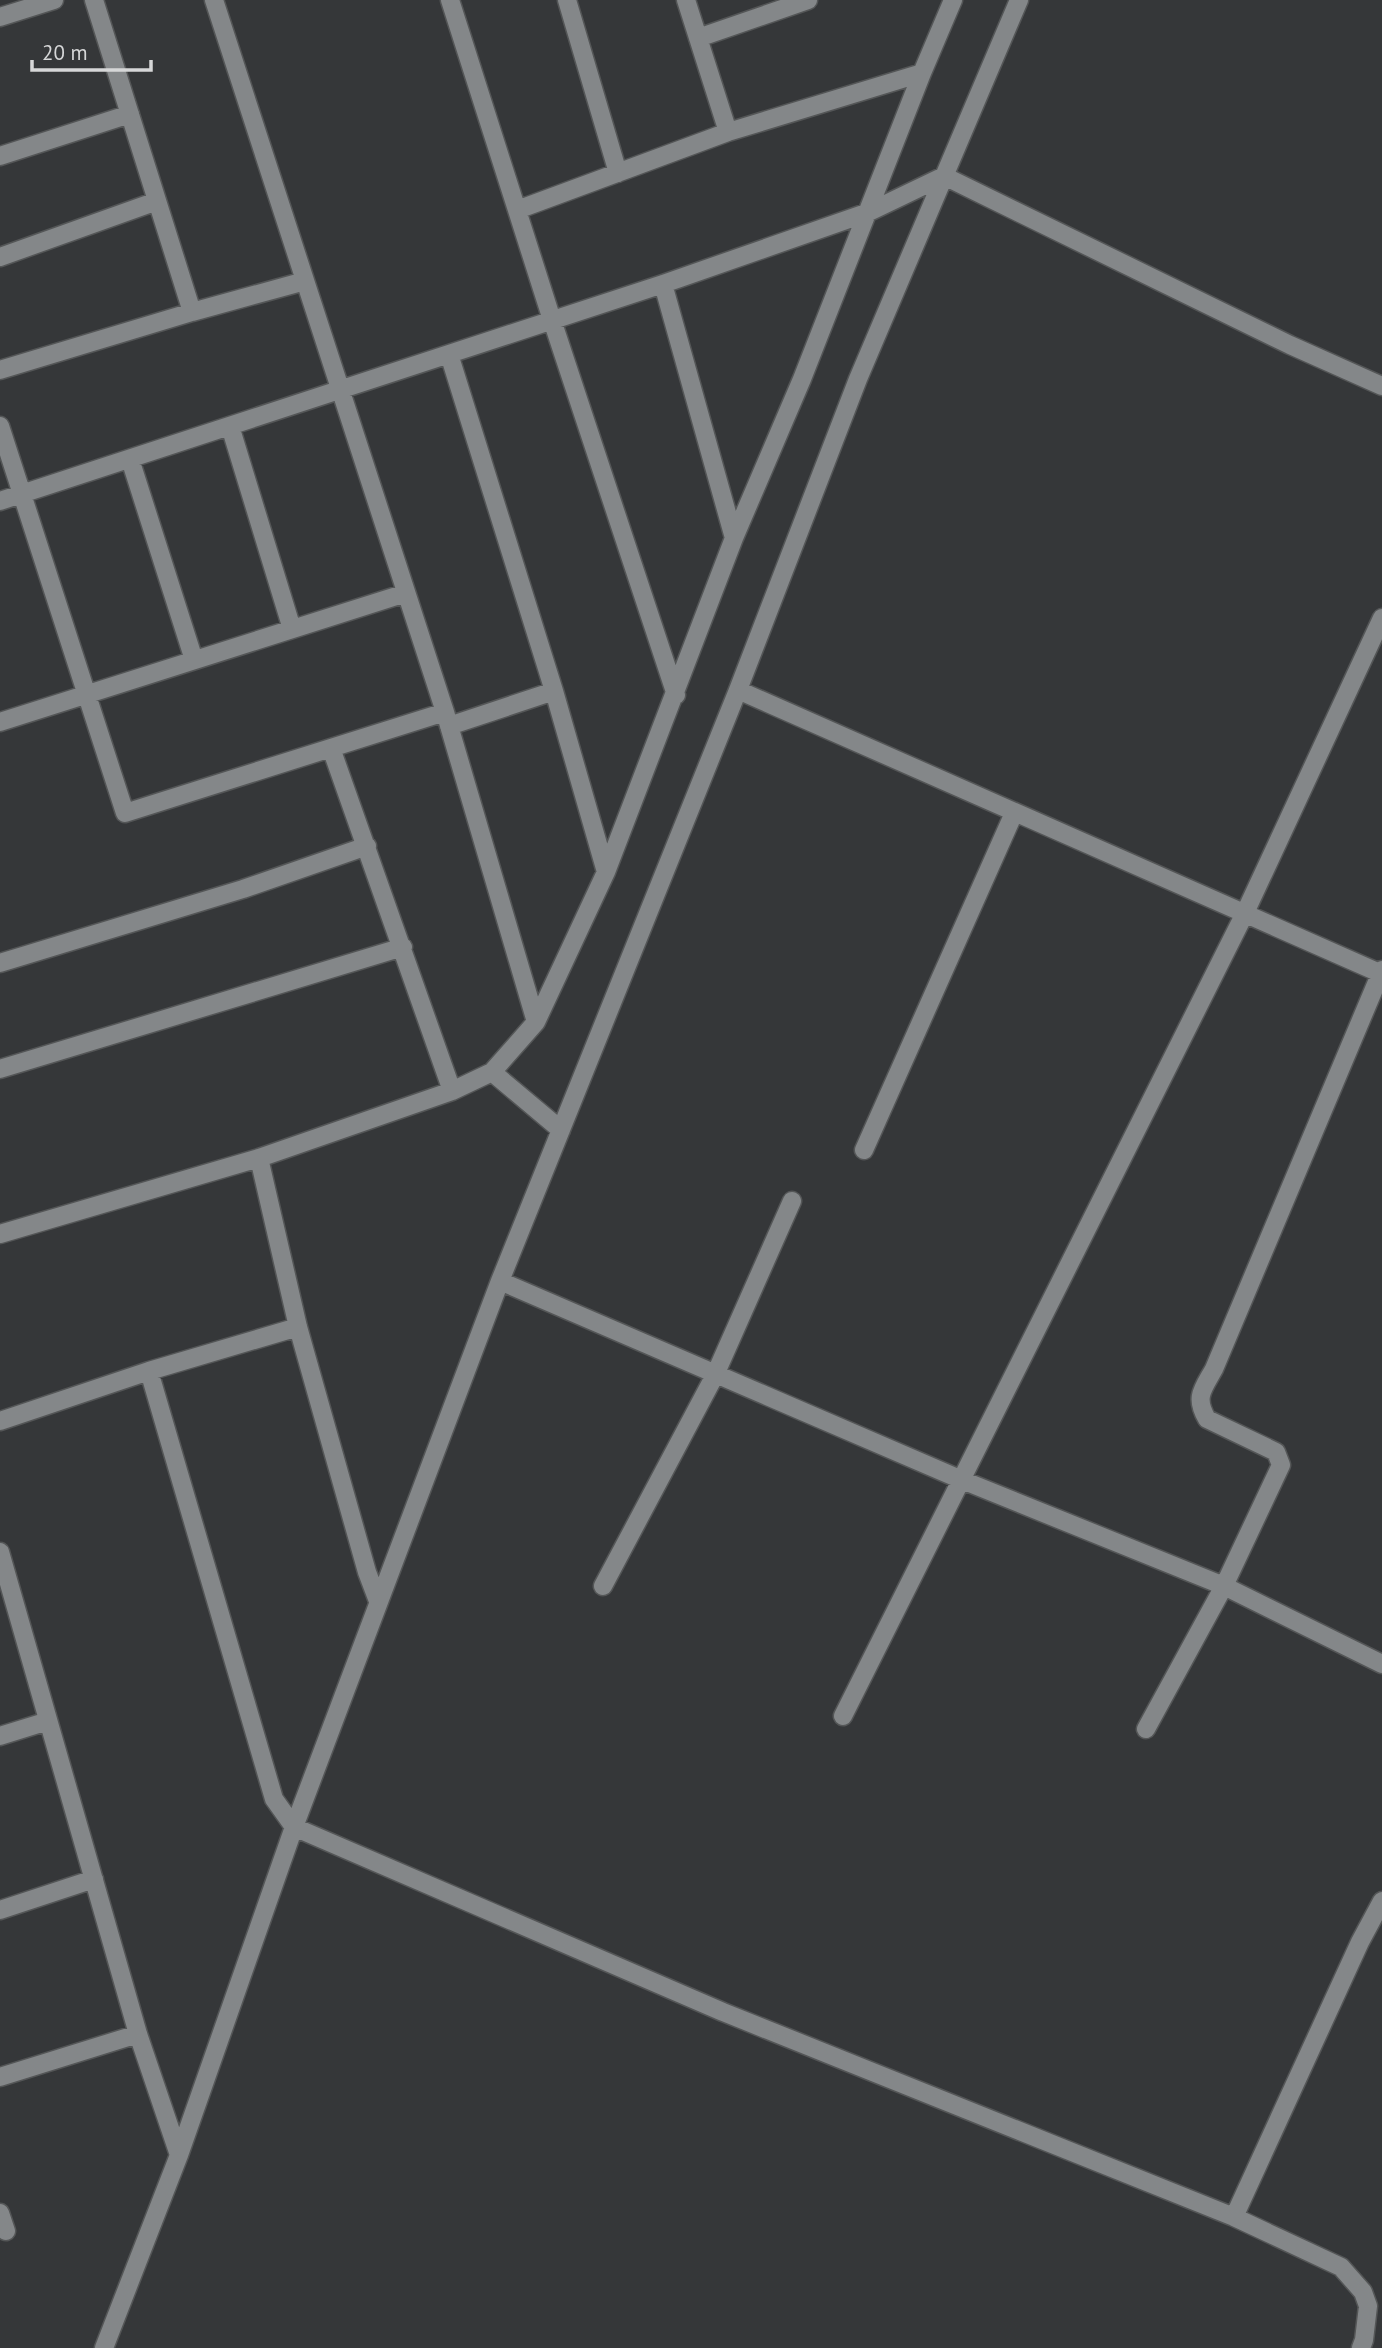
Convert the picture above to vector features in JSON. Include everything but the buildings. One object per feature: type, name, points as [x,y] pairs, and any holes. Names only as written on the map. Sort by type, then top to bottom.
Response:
[{"type":"street","points":[[0,17],[54,0]]},
{"type":"street","points":[[94,0],[192,312]]},
{"type":"street","points":[[214,0],[447,719],[536,1022]]},
{"type":"street","points":[[450,0],[676,695]]},
{"type":"street","points":[[567,0],[618,173]]},
{"type":"street","points":[[686,0],[728,132]]},
{"type":"street","points":[[698,38],[808,0]]},
{"type":"street","points":[[0,1234],[259,1158],[452,1091],[492,1072],[536,1022],[606,872],[734,538],[869,212],[953,0]]},
{"type":"street","points":[[104,2348],[179,2155],[294,1827],[500,1281],[738,690],[858,379],[1019,0]]},
{"type":"street","points":[[517,210],[728,132],[922,73]]},
{"type":"street","points":[[0,156],[130,114]]},
{"type":"street","points":[[0,501],[663,284],[869,212],[944,176]]},
{"type":"street","points":[[944,176],[1290,345],[1382,386]]},
{"type":"street","points":[[0,257],[157,201]]},
{"type":"street","points":[[0,370],[305,281]]},
{"type":"street","points":[[663,284],[734,538]]},
{"type":"street","points":[[449,354],[554,691],[606,872]]},
{"type":"street","points":[[0,426],[125,813],[331,748],[554,691]]},
{"type":"street","points":[[230,426],[292,629]]},
{"type":"street","points":[[130,459],[194,660]]},
{"type":"street","points":[[0,722],[406,593]]},
{"type":"street","points":[[843,1716],[1244,915],[1382,618]]},
{"type":"street","points":[[738,690],[1244,915],[1381,973],[1214,1369],[1200,1396],[1201,1408],[1207,1419],[1276,1452],[1281,1465],[1224,1586],[1146,1729]]},
{"type":"street","points":[[331,748],[452,1091]]},
{"type":"street","points":[[864,1150],[1014,813]]},
{"type":"street","points":[[0,962],[243,890],[367,846]]},
{"type":"street","points":[[0,1069],[403,947]]},
{"type":"street","points":[[492,1072],[561,1130]]},
{"type":"street","points":[[259,1158],[298,1327],[367,1572],[378,1601]]},
{"type":"street","points":[[603,1586],[715,1375],[792,1201]]},
{"type":"street","points":[[500,1281],[962,1480],[1224,1586],[1382,1664]]},
{"type":"street","points":[[0,1421],[149,1371],[298,1327]]},
{"type":"street","points":[[149,1371],[274,1799],[294,1827],[723,2012],[1234,2217],[1341,2267],[1363,2292],[1368,2306],[1361,2348]]},
{"type":"street","points":[[0,1552],[3,1573],[138,2034],[179,2155]]},
{"type":"street","points":[[0,1737],[48,1721]]},
{"type":"street","points":[[0,1910],[94,1879]]},
{"type":"street","points":[[1234,2217],[1360,1942],[1382,1901]]},
{"type":"street","points":[[0,2077],[138,2034]]},
{"type":"street","points":[[0,2213],[6,2231]]}]
